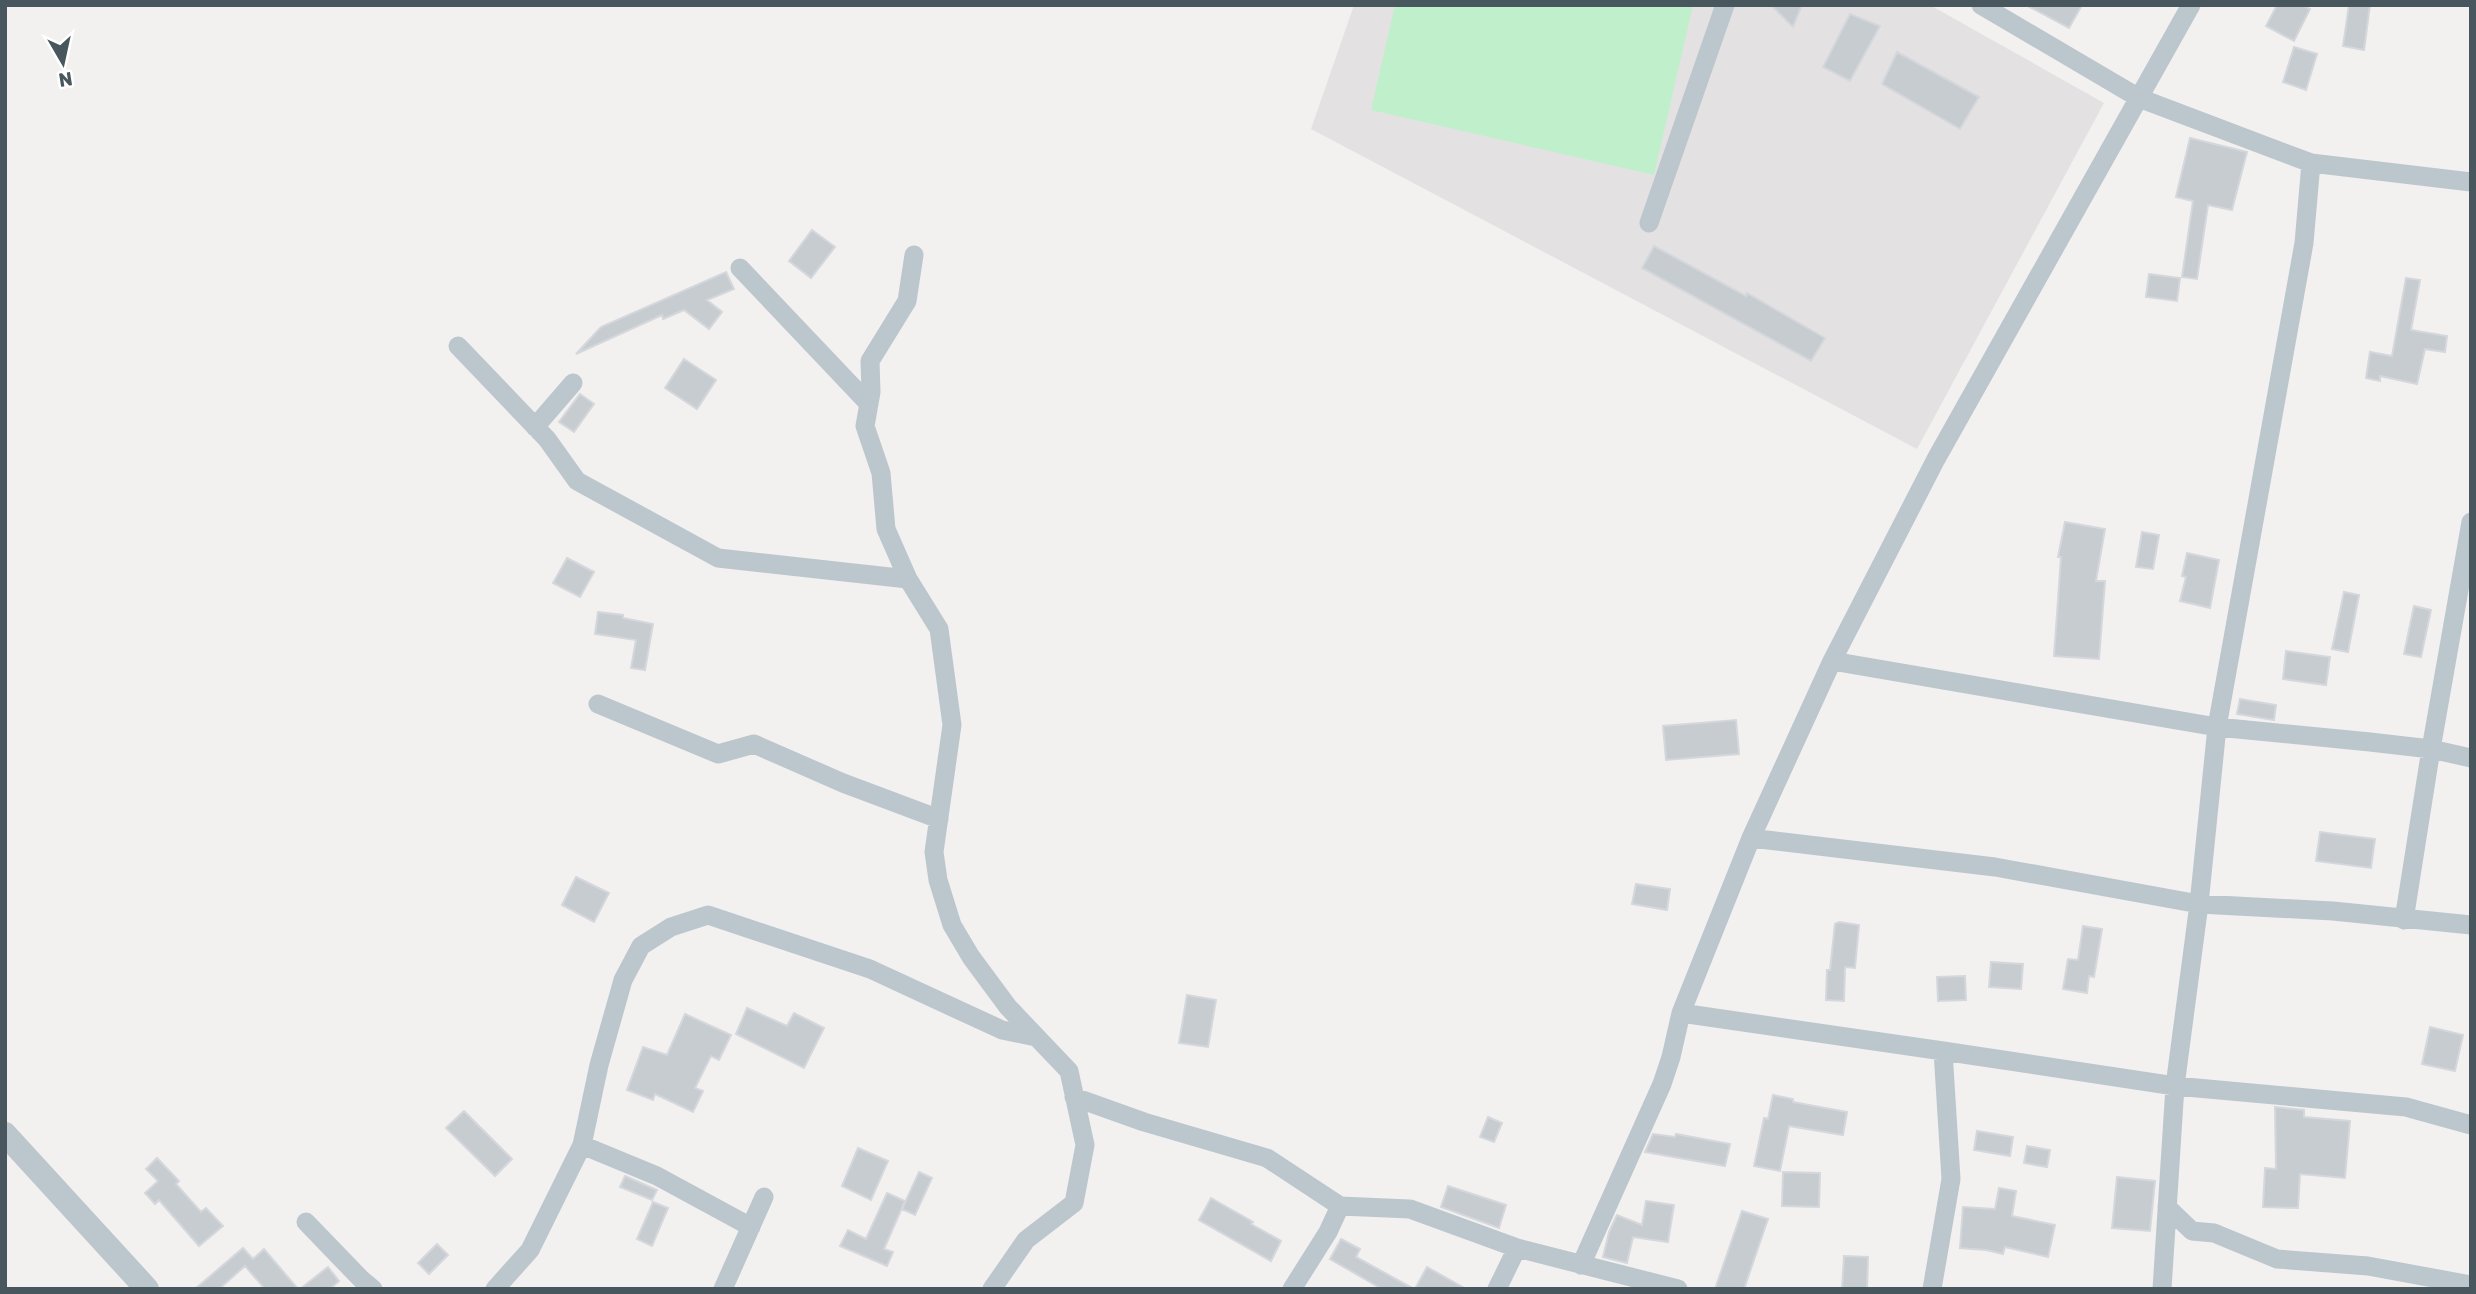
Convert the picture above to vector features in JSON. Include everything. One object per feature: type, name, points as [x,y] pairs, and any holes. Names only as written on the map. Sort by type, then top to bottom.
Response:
[{"type":"street","points":[[1649,223],[1726,5]]},
{"type":"street","points":[[1981,5],[2139,98],[2311,163],[2471,182]]},
{"type":"street","points":[[1581,1265],[1662,1084],[1681,1013],[1751,838],[1832,661],[1936,459],[2191,5]]},
{"type":"street","points":[[2162,1289],[2175,1086],[2199,904],[2217,727],[2304,243],[2311,163]]},
{"type":"street","points":[[914,255],[907,301],[870,360],[871,392],[865,426],[881,473],[886,529],[908,579],[939,629],[952,725],[934,852],[938,880],[952,925],[971,957],[1008,1007],[1069,1071],[1085,1145],[1074,1203],[1026,1240],[992,1289]]},
{"type":"street","points":[[740,268],[869,404]]},
{"type":"street","points":[[458,346],[535,427],[577,481],[718,558],[908,579]]},
{"type":"street","points":[[535,427],[573,383]]},
{"type":"street","points":[[2404,920],[2471,522]]},
{"type":"street","points":[[1832,661],[2217,727],[2431,749],[2471,758]]},
{"type":"street","points":[[598,704],[718,754],[754,744],[843,783],[939,819]]},
{"type":"street","points":[[1751,838],[1995,867],[2199,904],[2333,911],[2471,925]]},
{"type":"street","points":[[495,1289],[530,1250],[582,1145],[599,1065],[623,980],[642,946],[671,927],[708,915],[870,970],[1002,1030],[1036,1037]]},
{"type":"street","points":[[1681,1013],[2175,1086],[2406,1107],[2471,1125]]},
{"type":"street","points":[[1932,1289],[1951,1179],[1943,1051]]},
{"type":"street","points":[[1074,1097],[1144,1122],[1267,1158],[1340,1206],[1410,1209],[1517,1248],[1678,1289]]},
{"type":"street","points":[[5,1134],[147,1289]]},
{"type":"street","points":[[582,1145],[657,1176],[751,1227]]},
{"type":"street","points":[[723,1289],[764,1197]]},
{"type":"street","points":[[1292,1289],[1328,1232],[1340,1206]]},
{"type":"street","points":[[2167,1207],[2192,1231],[2214,1233],[2277,1259],[2368,1266],[2471,1285]]},
{"type":"street","points":[[306,1222],[373,1289]]},
{"type":"street","points":[[1497,1289],[1517,1248]]},
{"type":"shaded area","points":[[1354,5],[1930,5],[2104,103],[1917,449],[1311,129]]},
{"type":"green space","points":[[1395,5],[1693,5],[1654,175],[1371,110]]},
{"type":"building","points":[[1771,5],[1802,5],[1793,27]]},
{"type":"building","points":[[2026,5],[2082,5],[2069,28]]},
{"type":"building","points":[[2277,5],[2302,5],[2310,9],[2294,41],[2266,26]]},
{"type":"building","points":[[2349,5],[2370,5],[2364,50],[2343,46]]},
{"type":"building","points":[[1850,14],[1880,26],[1850,81],[1823,67]]},
{"type":"building","points":[[2294,47],[2317,54],[2306,90],[2283,82]]},
{"type":"building","points":[[1897,52],[1979,97],[1960,129],[1882,84]]},
{"type":"building","points":[[2190,138],[2247,152],[2232,210],[2208,205],[2197,279],[2182,277],[2193,201],[2176,197]]},
{"type":"building","points":[[812,230],[835,247],[811,278],[789,261]]},
{"type":"building","points":[[1654,246],[1746,296],[1747,293],[1825,338],[1811,361],[1642,268]]},
{"type":"building","points":[[726,272],[734,289],[707,300],[722,312],[709,329],[684,310],[663,319],[662,315],[576,354],[601,327]]},
{"type":"building","points":[[2149,274],[2180,278],[2177,301],[2146,297]]},
{"type":"building","points":[[2406,278],[2420,280],[2411,330],[2447,336],[2445,352],[2425,349],[2417,384],[2380,376],[2380,381],[2366,378],[2370,352],[2392,356]]},
{"type":"building","points":[[684,359],[716,380],[697,409],[665,388]]},
{"type":"building","points":[[580,394],[594,404],[574,432],[559,422]]},
{"type":"building","points":[[2065,522],[2105,529],[2096,581],[2105,581],[2099,659],[2054,656],[2061,557],[2058,557]]},
{"type":"building","points":[[2142,532],[2159,535],[2153,569],[2136,567]]},
{"type":"building","points":[[2187,553],[2219,560],[2210,608],[2180,601],[2186,577],[2182,576]]},
{"type":"building","points":[[567,558],[594,572],[580,597],[553,583]]},
{"type":"building","points":[[2344,592],[2359,595],[2348,652],[2332,649]]},
{"type":"building","points":[[2414,606],[2431,610],[2421,657],[2404,654]]},
{"type":"building","points":[[598,612],[623,615],[623,618],[653,624],[645,670],[631,668],[636,640],[595,634]]},
{"type":"building","points":[[2286,651],[2330,657],[2326,685],[2283,679]]},
{"type":"building","points":[[2240,699],[2276,705],[2274,720],[2237,714]]},
{"type":"building","points":[[1736,720],[1739,754],[1666,760],[1663,726]]},
{"type":"building","points":[[2320,832],[2375,839],[2371,868],[2316,861]]},
{"type":"building","points":[[576,877],[609,893],[594,922],[562,905]]},
{"type":"building","points":[[1636,884],[1670,889],[1667,910],[1632,904]]},
{"type":"building","points":[[1839,922],[1859,925],[1855,968],[1845,967],[1844,1001],[1826,1000],[1827,970],[1830,970],[1835,924]]},
{"type":"building","points":[[2083,926],[2102,929],[2094,977],[2089,976],[2087,993],[2063,989],[2068,959],[2078,960]]},
{"type":"building","points":[[1991,962],[2023,964],[2021,989],[1989,987]]},
{"type":"building","points":[[1965,976],[1966,1000],[1938,1001],[1937,977]]},
{"type":"building","points":[[1187,995],[1216,1000],[1208,1047],[1179,1043]]},
{"type":"building","points":[[747,1008],[787,1026],[794,1013],[824,1028],[804,1068],[736,1034]]},
{"type":"building","points":[[685,1014],[731,1035],[719,1060],[711,1056],[695,1088],[703,1091],[693,1112],[655,1094],[653,1100],[627,1090],[643,1047],[667,1055]]},
{"type":"building","points":[[2430,1027],[2463,1035],[2455,1071],[2422,1064]]},
{"type":"building","points":[[1773,1095],[1793,1099],[1793,1102],[1847,1112],[1843,1135],[1789,1126],[1780,1171],[1754,1166],[1764,1118],[1768,1119]]},
{"type":"building","points":[[2275,1107],[2304,1110],[2304,1117],[2350,1121],[2345,1178],[2300,1174],[2298,1208],[2263,1207],[2265,1168],[2276,1169]]},
{"type":"building","points":[[464,1111],[512,1159],[495,1176],[446,1128]]},
{"type":"building","points":[[1488,1117],[1502,1123],[1494,1142],[1480,1137]]},
{"type":"building","points":[[1977,1131],[2013,1137],[2010,1156],[1974,1150]]},
{"type":"building","points":[[1653,1134],[1675,1137],[1676,1134],[1730,1144],[1725,1166],[1645,1152]]},
{"type":"building","points":[[2027,1146],[2050,1150],[2047,1167],[2024,1163]]},
{"type":"building","points":[[858,1148],[888,1161],[871,1200],[842,1186]]},
{"type":"building","points":[[157,1158],[179,1181],[176,1184],[201,1212],[206,1208],[223,1226],[199,1246],[159,1200],[155,1204],[145,1193],[158,1181],[146,1169]]},
{"type":"building","points":[[919,1172],[932,1178],[915,1215],[902,1209]]},
{"type":"building","points":[[1783,1172],[1820,1173],[1819,1207],[1782,1206]]},
{"type":"building","points":[[625,1176],[657,1190],[652,1200],[620,1187]]},
{"type":"building","points":[[2117,1177],[2155,1181],[2150,1231],[2112,1228]]},
{"type":"building","points":[[1448,1186],[1506,1205],[1499,1228],[1441,1207]]},
{"type":"building","points":[[1999,1188],[2016,1191],[2012,1216],[2055,1225],[2048,1257],[2005,1247],[2003,1254],[1960,1248],[1963,1207],[1995,1209]]},
{"type":"building","points":[[887,1193],[905,1201],[884,1249],[893,1252],[887,1266],[840,1246],[848,1230],[866,1239]]},
{"type":"building","points":[[1211,1198],[1281,1241],[1271,1261],[1199,1220]]},
{"type":"building","points":[[1646,1201],[1674,1205],[1668,1242],[1633,1237],[1627,1263],[1603,1257],[1609,1232],[1617,1215],[1642,1225]]},
{"type":"building","points":[[653,1202],[668,1208],[652,1246],[637,1239]]},
{"type":"building","points":[[1742,1211],[1768,1219],[1744,1289],[1715,1289]]},
{"type":"building","points":[[1341,1239],[1360,1249],[1356,1257],[1414,1289],[1382,1289],[1330,1259]]},
{"type":"building","points":[[437,1244],[448,1255],[429,1274],[418,1263]]},
{"type":"building","points":[[243,1248],[253,1259],[264,1249],[298,1289],[265,1289],[245,1266],[219,1289],[195,1289]]},
{"type":"building","points":[[1844,1256],[1868,1257],[1867,1289],[1842,1289]]},
{"type":"building","points":[[328,1267],[339,1281],[330,1289],[300,1289]]},
{"type":"building","points":[[1427,1267],[1466,1289],[1415,1289]]}]
